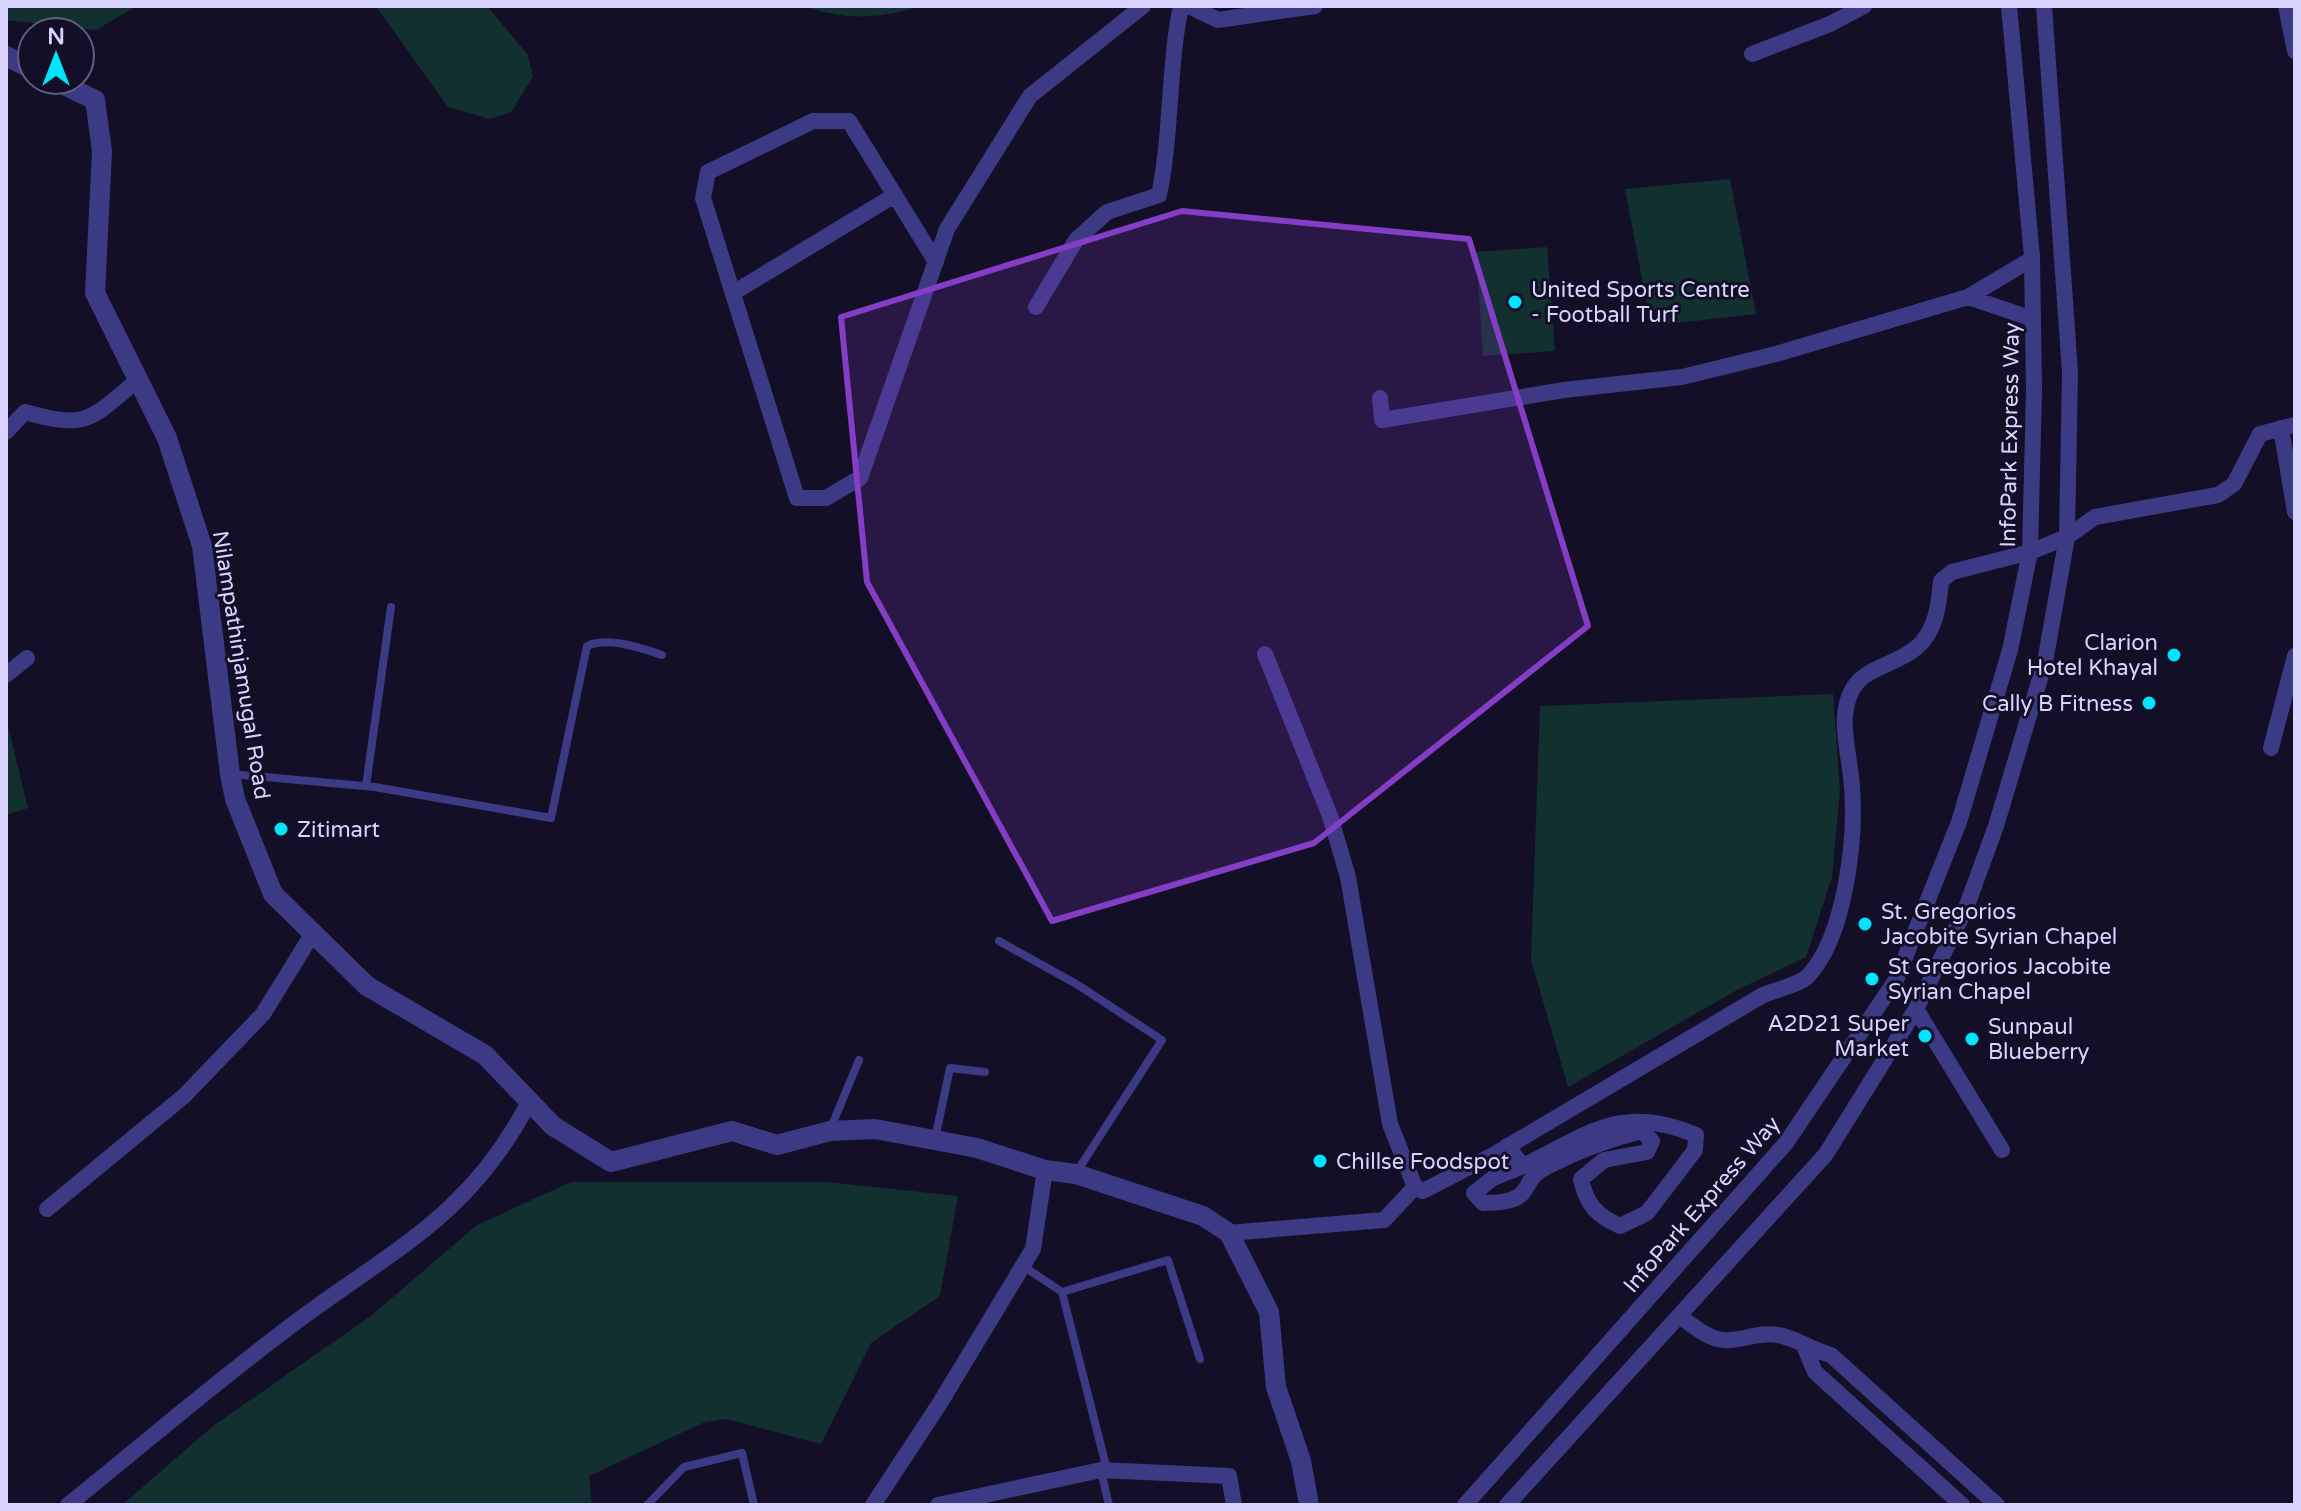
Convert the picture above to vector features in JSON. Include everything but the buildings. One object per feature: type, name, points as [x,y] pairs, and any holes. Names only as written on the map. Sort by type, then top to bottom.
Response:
[{"type":"street","points":[[936,262],[849,121],[813,121],[708,172],[703,198],[797,498],[826,498],[860,478],[936,262],[947,229],[1030,96],[1143,6]]},
{"type":"street","points":[[1036,307],[1076,240],[1107,212],[1159,195],[1167,159],[1175,34],[1181,6]]},
{"type":"street","points":[[1189,6],[1218,20],[1315,6]]},
{"type":"street","points":[[1752,54],[1830,24],[1864,6]]},
{"type":"street","name":"InfoPark Express Way","points":[[1465,1505],[1786,1143],[1896,980],[1959,822],[2010,650],[2030,552],[2032,259],[2009,6]]},
{"type":"street","points":[[1507,1505],[1826,1154],[1916,1009],[1966,908],[2026,736],[2045,662],[2067,537],[2070,372],[2044,6]]},
{"type":"street","points":[[2286,6],[2295,51]]},
{"type":"street","name":"Nilampathinjamugal Road","points":[[87,96],[95,100],[102,151],[95,293],[167,438],[202,546],[235,799],[273,894],[367,986],[485,1055],[553,1126],[611,1162],[732,1131],[777,1145],[830,1131],[875,1129],[977,1148],[1045,1170],[1076,1174],[1203,1216],[1229,1233]]},
{"type":"street","points":[[733,293],[895,195]]},
{"type":"street","points":[[1380,398],[1382,420],[1564,390],[1682,377],[1776,354],[1968,297],[2032,259]]},
{"type":"street","points":[[1968,297],[2033,319]]},
{"type":"street","points":[[6,432],[25,412],[72,423],[86,420],[139,379]]},
{"type":"street","points":[[1265,654],[1330,816],[1348,877],[1390,1124],[1415,1187],[1423,1191],[1507,1146],[1763,995],[1807,978],[1832,937],[1850,851],[1853,791],[1845,717],[1850,692],[1870,670],[1917,647],[1938,613],[1941,581],[1952,572],[2030,552],[2067,537],[2095,517],[2192,503],[2218,495],[2234,484],[2260,434],[2288,426],[2295,512]]},
{"type":"street","points":[[2271,748],[2295,656]]},
{"type":"street","points":[[6,675],[27,658]]},
{"type":"street","points":[[47,1209],[184,1096],[263,1014],[313,933]]},
{"type":"street","points":[[1916,1009],[2002,1150]]},
{"type":"street","points":[[68,1505],[300,1319],[392,1257],[454,1205],[509,1140],[529,1102]]},
{"type":"street","points":[[1641,1119],[1696,1135],[1695,1150],[1647,1213],[1620,1226],[1599,1218],[1584,1195],[1581,1179],[1604,1160],[1647,1152],[1652,1141],[1642,1131],[1606,1139],[1544,1167],[1523,1197],[1503,1203],[1483,1203],[1474,1193],[1493,1178],[1523,1166],[1620,1121],[1641,1119]]},
{"type":"street","points":[[1507,1146],[1523,1166]]},
{"type":"street","points":[[873,1505],[940,1403],[1033,1249],[1045,1170]]},
{"type":"street","points":[[1309,1505],[1301,1461],[1276,1387],[1269,1312],[1229,1233],[1384,1220],[1415,1187]]},
{"type":"street","points":[[1679,1316],[1709,1336],[1725,1340],[1764,1333],[1782,1335],[1805,1348],[1831,1355],[1997,1505]]},
{"type":"street","points":[[1805,1348],[1815,1372],[1962,1505]]},
{"type":"street","points":[[938,1505],[994,1499],[1104,1471],[1229,1476],[1234,1505]]},
{"type":"lane","points":[[366,786],[391,607]]},
{"type":"lane","points":[[230,774],[366,786],[551,818],[587,646],[595,642],[631,646],[662,655]]},
{"type":"lane","points":[[999,941],[1078,985],[1162,1040],[1076,1174]]},
{"type":"lane","points":[[830,1131],[859,1060]]},
{"type":"lane","points":[[934,1140],[950,1068],[985,1072]]},
{"type":"lane","points":[[1062,1292],[1168,1260],[1200,1359]]},
{"type":"lane","points":[[1023,1266],[1062,1292],[1104,1471],[1109,1505]]},
{"type":"lane","points":[[647,1505],[684,1467],[742,1453],[754,1505]]},
{"type":"highlighted area","points":[[1182,211],[1469,239],[1588,626],[1314,843],[1052,921],[867,582],[841,317]]},
{"type":"green space","points":[[6,6],[137,6],[96,30],[96,16],[16,16],[16,21],[6,20]]},
{"type":"green space","points":[[376,6],[487,6],[528,55],[533,77],[511,112],[490,119],[448,107]]},
{"type":"green space","points":[[804,6],[921,6],[891,14],[849,16]]},
{"type":"green space","points":[[1730,179],[1756,314],[1651,326],[1625,189]]},
{"type":"green space","name":"United Sports Centre - Football Turf","points":[[1547,247],[1555,351],[1483,356],[1476,252]]},
{"type":"green space","points":[[1833,694],[1840,791],[1832,877],[1806,957],[1737,990],[1568,1087],[1531,960],[1540,706]]},
{"type":"green space","points":[[6,718],[28,808],[6,815]]},
{"type":"green space","points":[[571,1182],[828,1182],[958,1196],[940,1296],[871,1343],[821,1444],[726,1419],[705,1422],[589,1476],[592,1505],[122,1505],[213,1426],[372,1315],[477,1225]]},
{"type":"place","name":"United Sports Centre - Football Turf","points":[[1515,302]]},
{"type":"place","name":"Clarion Hotel Khayal","points":[[2174,655]]},
{"type":"place","name":"Cally B Fitness","points":[[2149,703]]},
{"type":"place","name":"Zitimart","points":[[281,829]]},
{"type":"place","name":"St. Gregorios Jacobite Syrian Chapel","points":[[1865,924]]},
{"type":"place","name":"St Gregorios Jacobite Syrian Chapel","points":[[1872,979]]},
{"type":"place","name":"A2D21 Super Market","points":[[1925,1036]]},
{"type":"place","name":"Sunpaul Blueberry","points":[[1972,1039]]},
{"type":"place","name":"Chillse Foodspot","points":[[1320,1161]]}]
